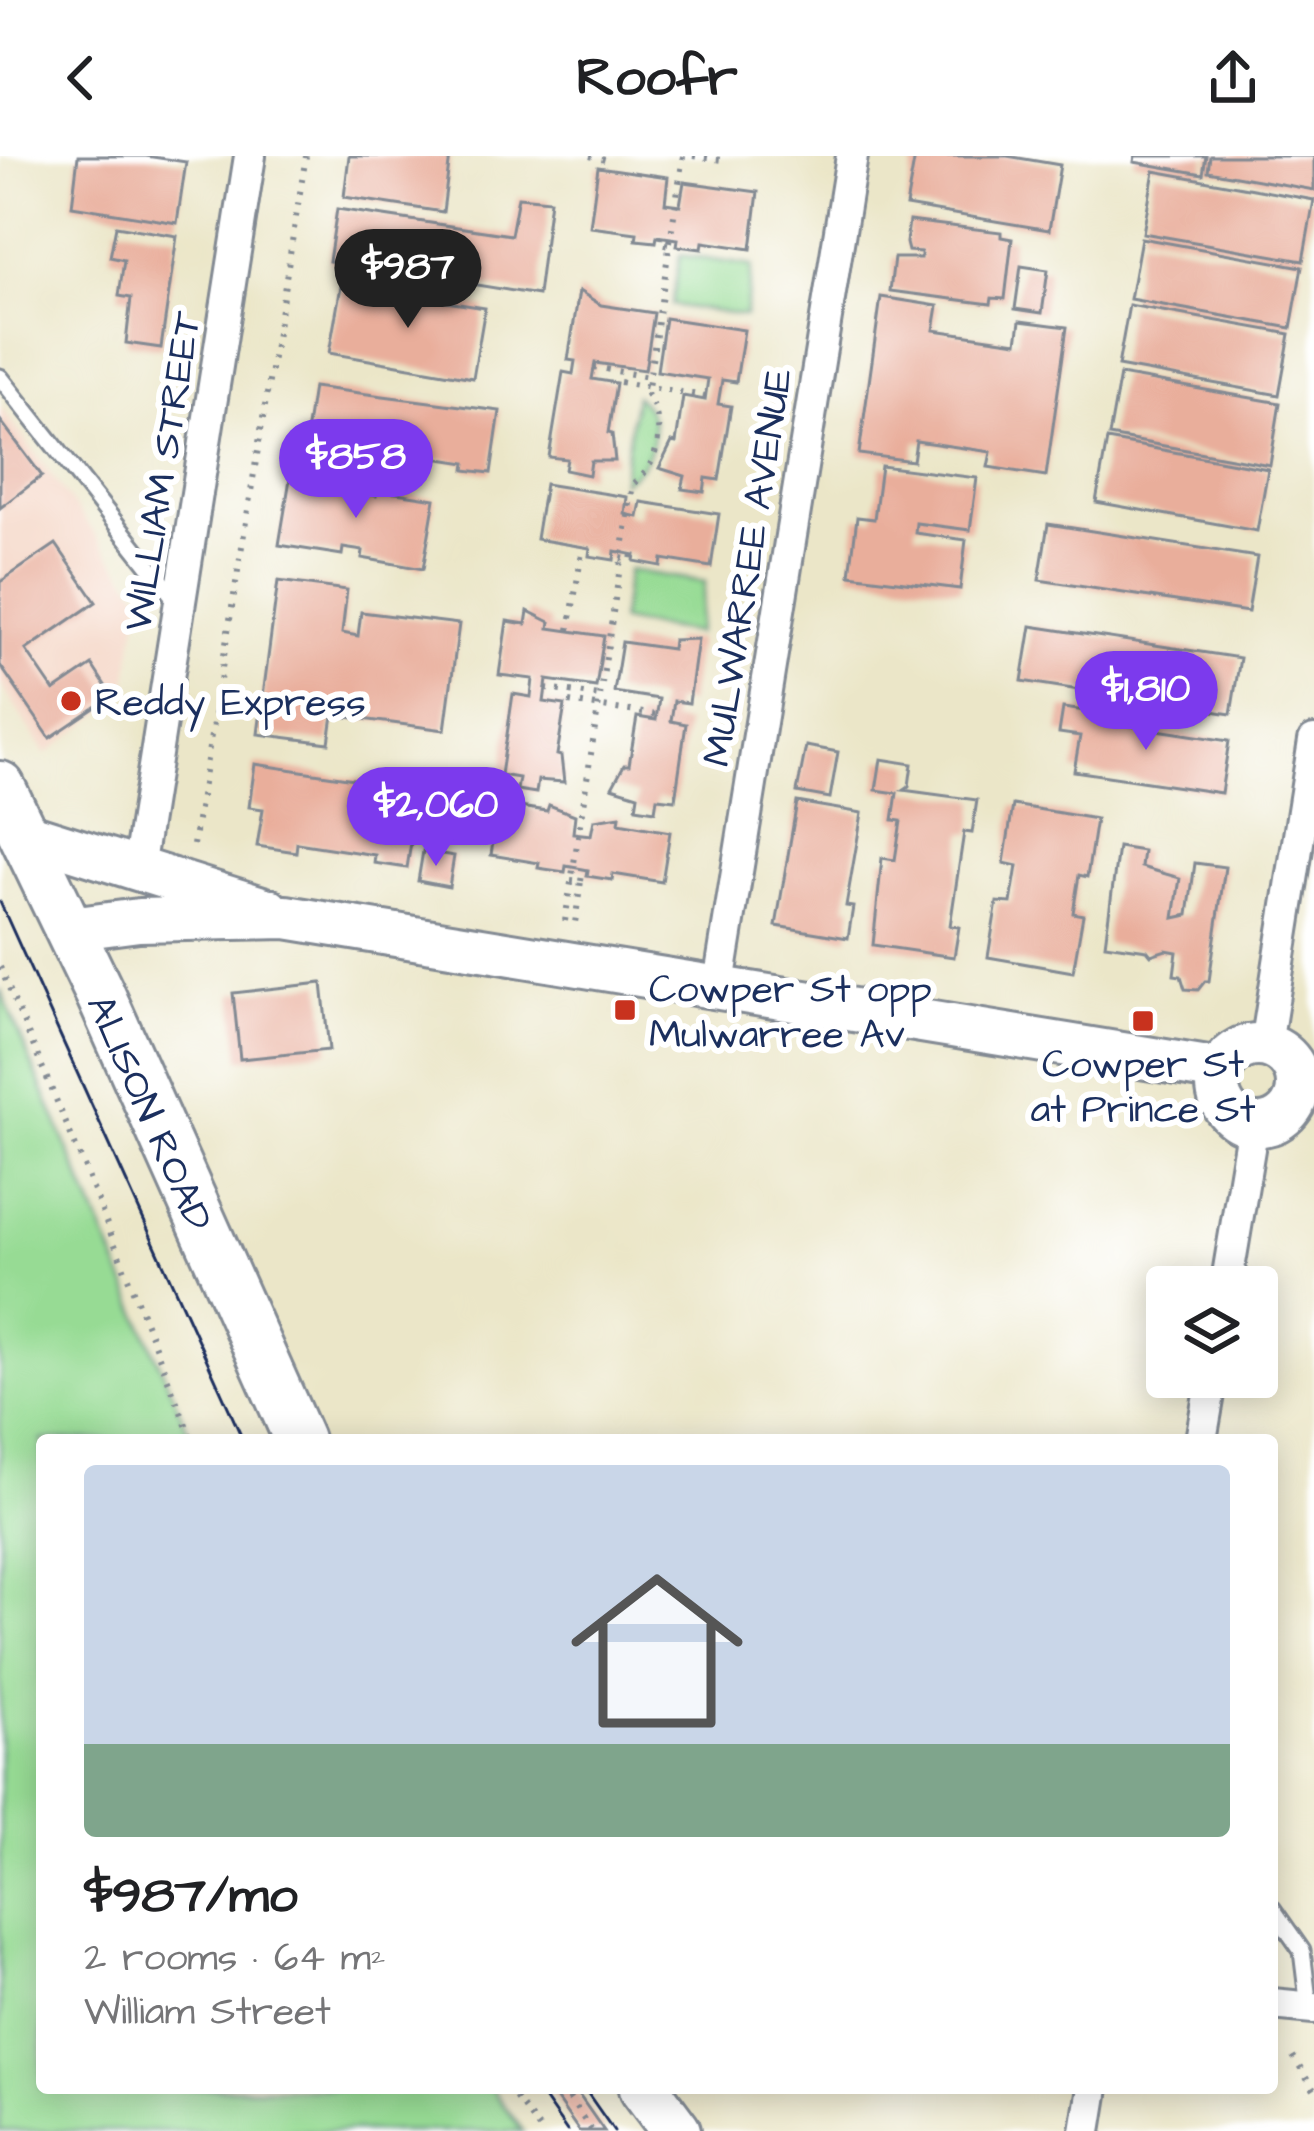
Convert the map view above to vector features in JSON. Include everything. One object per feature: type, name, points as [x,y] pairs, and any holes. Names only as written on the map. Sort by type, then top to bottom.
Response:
[{"type":"main road","name":"ALISON ROAD","points":[[0,786],[70,928],[295,1434]]},
{"type":"main road","points":[[26,834],[286,917],[1220,1070]]},
{"type":"main road","points":[[70,928],[139,920],[286,917]]},
{"type":"main road","points":[[1266,1045],[1289,1059],[1306,1084],[1291,1110],[1267,1124],[1253,1125],[1223,1106],[1220,1070],[1234,1053],[1266,1045]]},
{"type":"main road","points":[[648,2094],[676,2131]]},
{"type":"street","name":"WILLIAM STREET","points":[[138,869],[250,156]]},
{"type":"street","name":"MULWARREE AVENUE","points":[[718,990],[852,156]]},
{"type":"street","points":[[1266,1045],[1309,807],[1314,741]]},
{"type":"street","points":[[1230,1266],[1253,1125]]},
{"type":"street","points":[[1202,1434],[1208,1398]]},
{"type":"street","points":[[1278,2005],[1311,2008]]},
{"type":"street","points":[[1086,2131],[1092,2094]]},
{"type":"lane","points":[[0,377],[180,605]]},
{"type":"lane","points":[[1278,1916],[1303,1951],[1311,2008]]},
{"type":"path","points":[[191,857],[306,156]]},
{"type":"path","points":[[590,156],[605,160],[604,169]]},
{"type":"path","points":[[583,869],[570,922],[571,880],[633,484],[646,473],[655,454],[659,427],[648,387],[683,156]]},
{"type":"path","points":[[693,156],[721,160],[721,156]]},
{"type":"path","points":[[661,236],[660,243],[670,244]]},
{"type":"path","points":[[594,368],[649,377]]},
{"type":"path","points":[[620,382],[705,395]]},
{"type":"path","points":[[569,630],[583,547]]},
{"type":"path","points":[[621,558],[631,560],[632,554]]},
{"type":"path","points":[[546,689],[657,715]]},
{"type":"path","points":[[569,702],[599,701]]},
{"type":"path","points":[[571,880],[581,881]]},
{"type":"path","points":[[0,967],[190,1434]]},
{"type":"path","points":[[1293,2056],[1314,2090]]},
{"type":"path","points":[[513,2094],[541,2131]]},
{"type":"path","points":[[566,2094],[592,2131]]},
{"type":"shaded area","points":[[0,406],[141,596],[125,696],[46,754],[0,683]]},
{"type":"green space","points":[[680,255],[752,266],[745,316],[672,305]]},
{"type":"green space","points":[[635,396],[651,416],[652,441],[642,465],[622,481]]},
{"type":"green space","points":[[628,570],[705,582],[697,633],[620,621]]},
{"type":"green space","points":[[0,989],[189,1434],[36,1434],[36,2094],[495,2094],[523,2131],[0,2131]]},
{"type":"building","points":[[78,156],[146,156],[186,162],[177,223],[72,206]]},
{"type":"building","points":[[349,156],[450,156],[443,212],[344,197]]},
{"type":"building","points":[[915,156],[1007,156],[1060,165],[1049,230],[906,206]]},
{"type":"building","points":[[1135,156],[1206,156],[1203,174],[1134,162]]},
{"type":"building","points":[[1210,156],[1314,156],[1314,190],[1208,171]]},
{"type":"building","points":[[598,167],[668,177],[665,203],[680,205],[684,182],[758,192],[751,249],[703,242],[702,249],[677,246],[678,239],[636,240],[637,233],[590,227]]},
{"type":"building","points":[[1154,171],[1314,200],[1303,261],[1143,233]]},
{"type":"building","points":[[518,197],[550,200],[538,295],[329,261],[337,209],[511,235]]},
{"type":"building","points":[[909,221],[1001,232],[1001,237],[1012,239],[1005,299],[992,298],[991,304],[890,291],[894,258],[921,258],[921,252],[908,251]]},
{"type":"building","points":[[116,226],[177,236],[161,348],[126,343],[131,298],[119,296],[124,260],[110,257]]},
{"type":"building","points":[[1141,238],[1302,267],[1291,328],[1130,299]]},
{"type":"building","points":[[1021,266],[1048,270],[1042,313],[1015,309]]},
{"type":"building","points":[[341,286],[405,297],[406,287],[436,292],[434,300],[485,308],[473,378],[329,353]]},
{"type":"building","points":[[579,291],[601,305],[654,313],[645,370],[595,363],[592,379],[616,383],[608,433],[612,434],[615,461],[591,461],[589,475],[565,470],[567,459],[549,457],[563,372],[573,374],[575,361],[568,360]]},
{"type":"building","points":[[881,297],[938,306],[934,330],[1017,342],[1020,321],[1067,327],[1046,476],[988,467],[991,452],[916,441],[913,461],[859,454]]},
{"type":"building","points":[[1129,305],[1290,334],[1279,395],[1118,366]]},
{"type":"building","points":[[665,318],[744,330],[736,382],[722,380],[718,404],[731,406],[719,480],[706,478],[704,492],[682,489],[685,476],[659,468],[672,442],[676,443],[683,396],[705,400],[708,379],[657,371]]},
{"type":"building","points":[[1120,375],[1280,403],[1270,465],[1109,436]]},
{"type":"building","points":[[313,387],[500,411],[491,473],[465,470],[466,463],[395,452],[393,460],[304,447]]},
{"type":"building","points":[[0,420],[42,476],[0,508]]},
{"type":"building","points":[[1107,440],[1268,469],[1257,531],[1096,502]]},
{"type":"building","points":[[881,466],[977,478],[970,530],[916,523],[915,533],[966,540],[960,589],[850,575],[857,517],[874,519]]},
{"type":"building","points":[[291,473],[349,482],[348,491],[376,496],[377,490],[435,499],[423,569],[362,558],[363,551],[343,548],[342,555],[279,545]]},
{"type":"building","points":[[545,484],[627,497],[625,514],[638,517],[641,502],[719,514],[711,567],[662,559],[661,566],[634,561],[635,555],[615,551],[614,560],[589,556],[590,548],[536,539]]},
{"type":"building","points":[[1048,524],[1257,557],[1248,612],[1039,580]]},
{"type":"building","points":[[56,544],[96,602],[26,650],[54,691],[92,665],[112,696],[50,738],[0,665],[0,582]]},
{"type":"building","points":[[278,581],[347,590],[342,633],[358,636],[361,612],[459,624],[445,730],[347,717],[349,703],[335,701],[329,743],[258,734]]},
{"type":"building","points":[[528,611],[550,622],[549,628],[604,636],[596,687],[547,680],[544,702],[565,705],[557,755],[561,756],[564,782],[538,780],[536,793],[517,790],[519,778],[501,775],[513,694],[531,697],[533,679],[499,675],[507,621],[526,624]]},
{"type":"building","points":[[1031,626],[1240,658],[1231,714],[1022,681]]},
{"type":"building","points":[[698,639],[689,703],[674,701],[671,721],[686,724],[675,800],[657,798],[655,811],[636,808],[638,795],[612,787],[624,765],[629,765],[637,717],[656,720],[659,699],[614,692],[622,642],[672,649],[673,640]]},
{"type":"building","points":[[1063,708],[1093,712],[1092,720],[1229,741],[1221,793],[1074,771],[1080,736],[1059,733]]},
{"type":"building","points":[[806,746],[838,752],[830,798],[797,792]]},
{"type":"building","points":[[881,759],[912,764],[909,786],[903,790],[977,800],[972,833],[964,832],[950,926],[959,927],[954,957],[873,945],[882,858],[895,860],[901,821],[893,820],[897,793],[876,790]]},
{"type":"building","points":[[255,764],[433,791],[426,832],[413,830],[407,868],[374,863],[375,855],[297,843],[296,852],[257,846],[263,809],[249,807]]},
{"type":"building","points":[[797,802],[862,813],[846,906],[853,907],[848,938],[776,926]]},
{"type":"building","points":[[499,804],[547,811],[549,805],[575,815],[573,833],[591,835],[594,820],[620,816],[619,823],[670,832],[662,882],[613,874],[612,880],[587,876],[588,870],[538,868],[539,863],[491,855]]},
{"type":"building","points":[[1013,805],[1096,819],[1087,877],[1079,875],[1073,913],[1083,915],[1073,972],[988,957],[997,902],[1011,903],[1017,866],[1004,863]]},
{"type":"building","points":[[1118,847],[1143,851],[1141,867],[1180,878],[1174,918],[1188,915],[1195,863],[1225,867],[1209,981],[1198,990],[1185,989],[1181,976],[1174,975],[1177,952],[1151,955],[1147,950],[1105,944]]},
{"type":"building","points":[[423,851],[454,856],[449,887],[418,881]]},
{"type":"building","points":[[322,983],[329,1050],[240,1059],[233,993]]},
{"type":"building","points":[[553,2094],[578,2094],[604,2131],[579,2131]]},
{"type":"tram line","points":[[0,902],[240,1434]]},
{"type":"tram line","points":[[541,2094],[567,2131]]},
{"type":"tram line","points":[[588,2094],[614,2131]]},
{"type":"place","name":"Reddy Express","points":[[71,701]]},
{"type":"place","name":"Cowper St opp Mulwarree Av","points":[[625,1010]]},
{"type":"place","name":"Cowper St at Prince St","points":[[1143,1021]]}]
